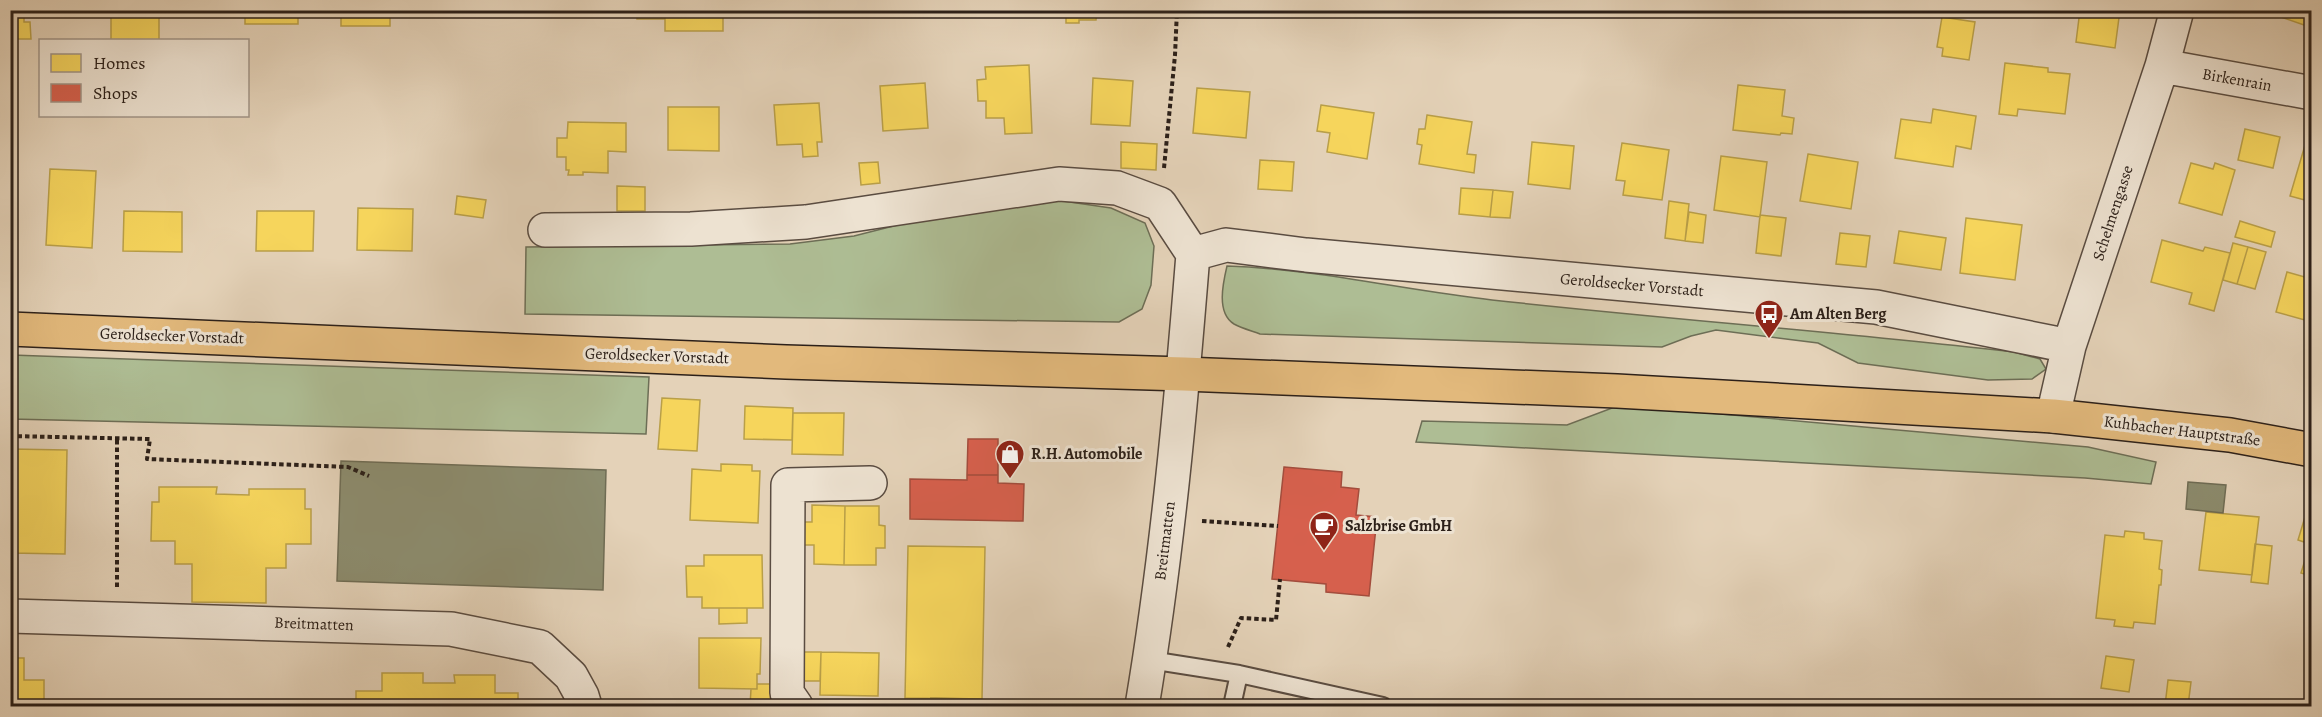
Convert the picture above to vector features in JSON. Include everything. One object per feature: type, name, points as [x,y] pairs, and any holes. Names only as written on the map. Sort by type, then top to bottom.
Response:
[{"type":"main road","name":"Geroldsecker Vorstadt","points":[[10,329],[786,362],[1184,374],[1617,391],[2052,416]]},
{"type":"main road","name":"Kuhbacher Hauptstraße","points":[[2052,416],[2230,435],[2312,450]]},
{"type":"street","name":"Schelmengasse","points":[[2052,416],[2069,346],[2162,66],[2177,10]]},
{"type":"street","name":"Birkenrain","points":[[2162,66],[2312,93]]},
{"type":"street","points":[[545,230],[691,229],[806,222],[1059,184],[1117,188],[1160,204],[1193,254],[1184,374]]},
{"type":"street","name":"Geroldsecker Vorstadt","points":[[1193,254],[1226,245],[1306,255],[1876,307],[2069,346]]},
{"type":"street","name":"Breitmatten","points":[[1142,706],[1168,519],[1184,374]]},
{"type":"street","points":[[796,706],[787,693],[788,485],[870,483]]},
{"type":"street","name":"Breitmatten","points":[[10,616],[451,629],[540,647],[571,676],[585,706]]},
{"type":"lane","points":[[1150,660],[1231,673],[1383,706]]},
{"type":"lane","points":[[1231,673],[1232,706]]},
{"type":"path","points":[[1160,204],[1175,55],[1177,10]]},
{"type":"path","points":[[10,436],[150,439],[147,459],[348,467],[369,476]]},
{"type":"path","points":[[116,618],[117,438]]},
{"type":"path","points":[[1208,522],[1278,526]]},
{"type":"path","points":[[1231,673],[1224,657],[1242,618],[1276,621],[1280,579]]},
{"type":"green space","points":[[1056,200],[1111,208],[1145,223],[1154,246],[1151,285],[1142,309],[1119,322],[525,314],[526,247],[790,244],[854,236],[929,217]]},
{"type":"green space","points":[[1227,266],[1326,275],[1492,300],[2014,352],[2040,359],[2046,369],[2032,379],[1988,380],[1858,363],[1818,343],[1716,330],[1662,347],[1260,334],[1234,324],[1225,313],[1222,297]]},
{"type":"green space","points":[[11,355],[649,377],[646,434],[11,419]]},
{"type":"green space","points":[[1620,405],[2088,447],[2156,462],[2151,484],[2085,478],[1416,442],[1422,421],[1567,425]]},
{"type":"building: Homes","points":[[10,10],[24,10],[24,22],[30,22],[31,39],[10,39]]},
{"type":"building: Homes","points":[[111,10],[159,10],[159,39],[111,39]]},
{"type":"building: Homes","points":[[245,10],[298,10],[298,24],[245,24]]},
{"type":"building: Homes","points":[[341,10],[390,10],[390,26],[341,26]]},
{"type":"building: Homes","points":[[637,10],[665,10],[665,19],[637,19]]},
{"type":"building: Homes","points":[[665,10],[723,10],[723,31],[665,31]]},
{"type":"building: Homes","points":[[1066,10],[1097,10],[1096,20],[1066,23]]},
{"type":"building: Homes","points":[[2080,10],[2120,10],[2115,48],[2076,42]]},
{"type":"building: Homes","points":[[2261,10],[2312,10],[2312,14],[2307,26]]},
{"type":"building: Homes","points":[[1942,17],[1975,22],[1969,60],[1942,56],[1943,48],[1937,47]]},
{"type":"building: Homes","points":[[2005,63],[2048,68],[2048,72],[2070,74],[2065,114],[2018,109],[2017,116],[1999,114]]},
{"type":"building: Homes","points":[[1029,65],[1032,133],[1005,134],[1004,118],[986,118],[986,101],[978,101],[977,80],[986,79],[985,67]]},
{"type":"building: Homes","points":[[1093,78],[1133,81],[1130,126],[1091,124]]},
{"type":"building: Homes","points":[[925,83],[928,128],[883,131],[880,86]]},
{"type":"building: Homes","points":[[1738,85],[1785,90],[1782,116],[1794,118],[1792,134],[1781,133],[1780,135],[1733,130]]},
{"type":"building: Homes","points":[[1197,88],[1250,92],[1246,138],[1193,133]]},
{"type":"building: Homes","points":[[819,103],[822,142],[817,142],[818,156],[803,157],[802,144],[777,145],[774,105]]},
{"type":"building: Homes","points":[[1321,105],[1374,113],[1367,159],[1327,152],[1330,133],[1317,131]]},
{"type":"building: Homes","points":[[668,107],[719,107],[719,151],[668,150]]},
{"type":"building: Homes","points":[[1933,109],[1976,116],[1971,149],[1956,146],[1953,167],[1895,158],[1901,119],[1931,123]]},
{"type":"building: Homes","points":[[1427,115],[1472,122],[1467,154],[1476,155],[1474,173],[1419,164],[1422,145],[1417,144],[1419,129],[1425,129]]},
{"type":"building: Homes","points":[[568,122],[626,123],[626,152],[608,151],[608,173],[583,172],[583,175],[568,175],[566,157],[557,157],[557,138],[567,138]]},
{"type":"building: Homes","points":[[2245,129],[2280,137],[2273,168],[2238,160]]},
{"type":"building: Homes","points":[[2308,135],[2312,136],[2312,202],[2290,196]]},
{"type":"building: Homes","points":[[1121,142],[1157,144],[1156,170],[1121,168]]},
{"type":"building: Homes","points":[[1532,142],[1574,146],[1570,189],[1528,184]]},
{"type":"building: Homes","points":[[1622,143],[1669,150],[1662,200],[1623,195],[1625,181],[1616,180]]},
{"type":"building: Homes","points":[[1808,154],[1858,162],[1851,209],[1800,201]]},
{"type":"building: Homes","points":[[1721,156],[1767,162],[1760,217],[1714,210]]},
{"type":"building: Homes","points":[[1260,160],[1294,162],[1292,191],[1258,189]]},
{"type":"building: Homes","points":[[878,162],[880,183],[861,185],[859,163]]},
{"type":"building: Homes","points":[[2191,163],[2213,169],[2215,163],[2235,170],[2222,215],[2179,203]]},
{"type":"building: Homes","points":[[50,169],[96,171],[92,248],[46,245]]},
{"type":"building: Homes","points":[[617,186],[645,187],[645,211],[617,211]]},
{"type":"building: Homes","points":[[1461,188],[1493,190],[1490,217],[1459,214]]},
{"type":"building: Homes","points":[[1493,190],[1513,192],[1510,218],[1490,217]]},
{"type":"building: Homes","points":[[457,196],[486,200],[483,218],[455,214]]},
{"type":"building: Homes","points":[[1669,201],[1689,204],[1685,241],[1665,238]]},
{"type":"building: Homes","points":[[358,208],[413,209],[412,251],[357,250]]},
{"type":"building: Homes","points":[[124,211],[182,212],[182,252],[123,251]]},
{"type":"building: Homes","points":[[257,211],[314,211],[313,251],[256,251]]},
{"type":"building: Homes","points":[[1689,212],[1706,215],[1703,243],[1685,241]]},
{"type":"building: Homes","points":[[1760,215],[1786,218],[1781,256],[1756,253]]},
{"type":"building: Homes","points":[[1966,218],[2022,225],[2015,280],[1960,273]]},
{"type":"building: Homes","points":[[2240,221],[2275,232],[2271,247],[2235,237]]},
{"type":"building: Homes","points":[[1899,231],[1946,238],[1941,270],[1894,263]]},
{"type":"building: Homes","points":[[1840,233],[1870,236],[1866,267],[1836,264]]},
{"type":"building: Homes","points":[[2162,240],[2203,251],[2205,247],[2230,253],[2214,311],[2189,304],[2192,293],[2151,282]]},
{"type":"building: Homes","points":[[2233,243],[2248,247],[2237,284],[2223,280]]},
{"type":"building: Homes","points":[[2248,247],[2266,252],[2255,289],[2237,284]]},
{"type":"building: Homes","points":[[2287,272],[2312,279],[2312,322],[2276,312]]},
{"type":"building: Homes","points":[[662,398],[700,400],[697,451],[658,449]]},
{"type":"building: Homes","points":[[745,406],[793,408],[792,440],[744,439]]},
{"type":"building: Homes","points":[[793,413],[844,413],[843,455],[792,454]]},
{"type":"building: Homes","points":[[10,449],[67,450],[65,554],[10,553]]},
{"type":"building: Homes","points":[[721,464],[752,465],[752,471],[760,471],[758,523],[690,520],[692,469],[721,471]]},
{"type":"building: Homes","points":[[159,487],[217,487],[216,494],[249,495],[249,489],[305,489],[305,509],[311,509],[311,544],[286,544],[286,568],[266,568],[266,603],[192,602],[192,564],[175,564],[175,541],[151,541],[152,502],[159,502]]},
{"type":"building: Homes","points":[[2311,497],[2312,576],[2301,573],[2310,544],[2298,540]]},
{"type":"building: Homes","points":[[812,505],[845,506],[844,565],[814,564],[814,545],[804,545],[804,522],[812,522]]},
{"type":"building: Homes","points":[[845,506],[879,506],[879,525],[885,526],[885,548],[876,548],[876,565],[844,565]]},
{"type":"building: Homes","points":[[2206,512],[2259,517],[2252,575],[2199,570]]},
{"type":"building: Homes","points":[[2125,531],[2144,533],[2144,539],[2162,541],[2159,569],[2162,570],[2161,585],[2159,585],[2155,624],[2134,622],[2133,628],[2114,626],[2115,620],[2096,618],[2105,535],[2124,537]]},
{"type":"building: Homes","points":[[2255,544],[2272,546],[2268,584],[2251,582]]},
{"type":"building: Homes","points":[[908,546],[985,547],[982,699],[905,698]]},
{"type":"building: Homes","points":[[704,555],[762,555],[763,608],[702,608],[702,597],[687,597],[686,566],[704,566]]},
{"type":"building: Homes","points":[[719,608],[747,608],[747,623],[719,624]]},
{"type":"building: Homes","points":[[699,638],[761,638],[760,674],[757,674],[757,689],[699,688]]},
{"type":"building: Homes","points":[[800,652],[821,652],[820,681],[799,681]]},
{"type":"building: Homes","points":[[821,652],[879,653],[878,696],[820,695]]},
{"type":"building: Homes","points":[[2106,656],[2134,660],[2129,692],[2101,688]]},
{"type":"building: Homes","points":[[10,658],[24,658],[24,680],[44,680],[44,706],[10,706]]},
{"type":"building: Homes","points":[[382,673],[423,673],[423,683],[455,683],[454,675],[495,675],[495,693],[518,693],[518,706],[356,706],[356,691],[382,691]]},
{"type":"building: Homes","points":[[2168,680],[2191,682],[2188,706],[2165,706]]},
{"type":"building: Homes","points":[[757,684],[777,684],[777,706],[750,706],[751,689],[757,689]]},
{"type":"building: Homes","points":[[931,698],[982,699],[982,706],[931,706]]},
{"type":"building: Shops","points":[[968,439],[998,439],[998,475],[967,475]]},
{"type":"building: Shops","name":"Salzbrise GmbH","points":[[1284,467],[1342,472],[1341,487],[1359,489],[1356,515],[1377,517],[1369,596],[1326,592],[1326,584],[1272,579]]},
{"type":"building: Shops","points":[[967,475],[998,475],[998,483],[1024,484],[1023,521],[910,519],[910,479],[967,480]]},
{"type":"building: Industry","points":[[341,461],[606,470],[603,590],[337,581]]},
{"type":"building: Industry","points":[[2188,482],[2226,485],[2223,513],[2186,509]]},
{"type":"place","name":"Am Alten Berg","points":[[1769,340]]},
{"type":"place","name":"R.H. Automobile","points":[[1010,480]]},
{"type":"place","name":"Salzbrise GmbH","points":[[1324,552]]}]
